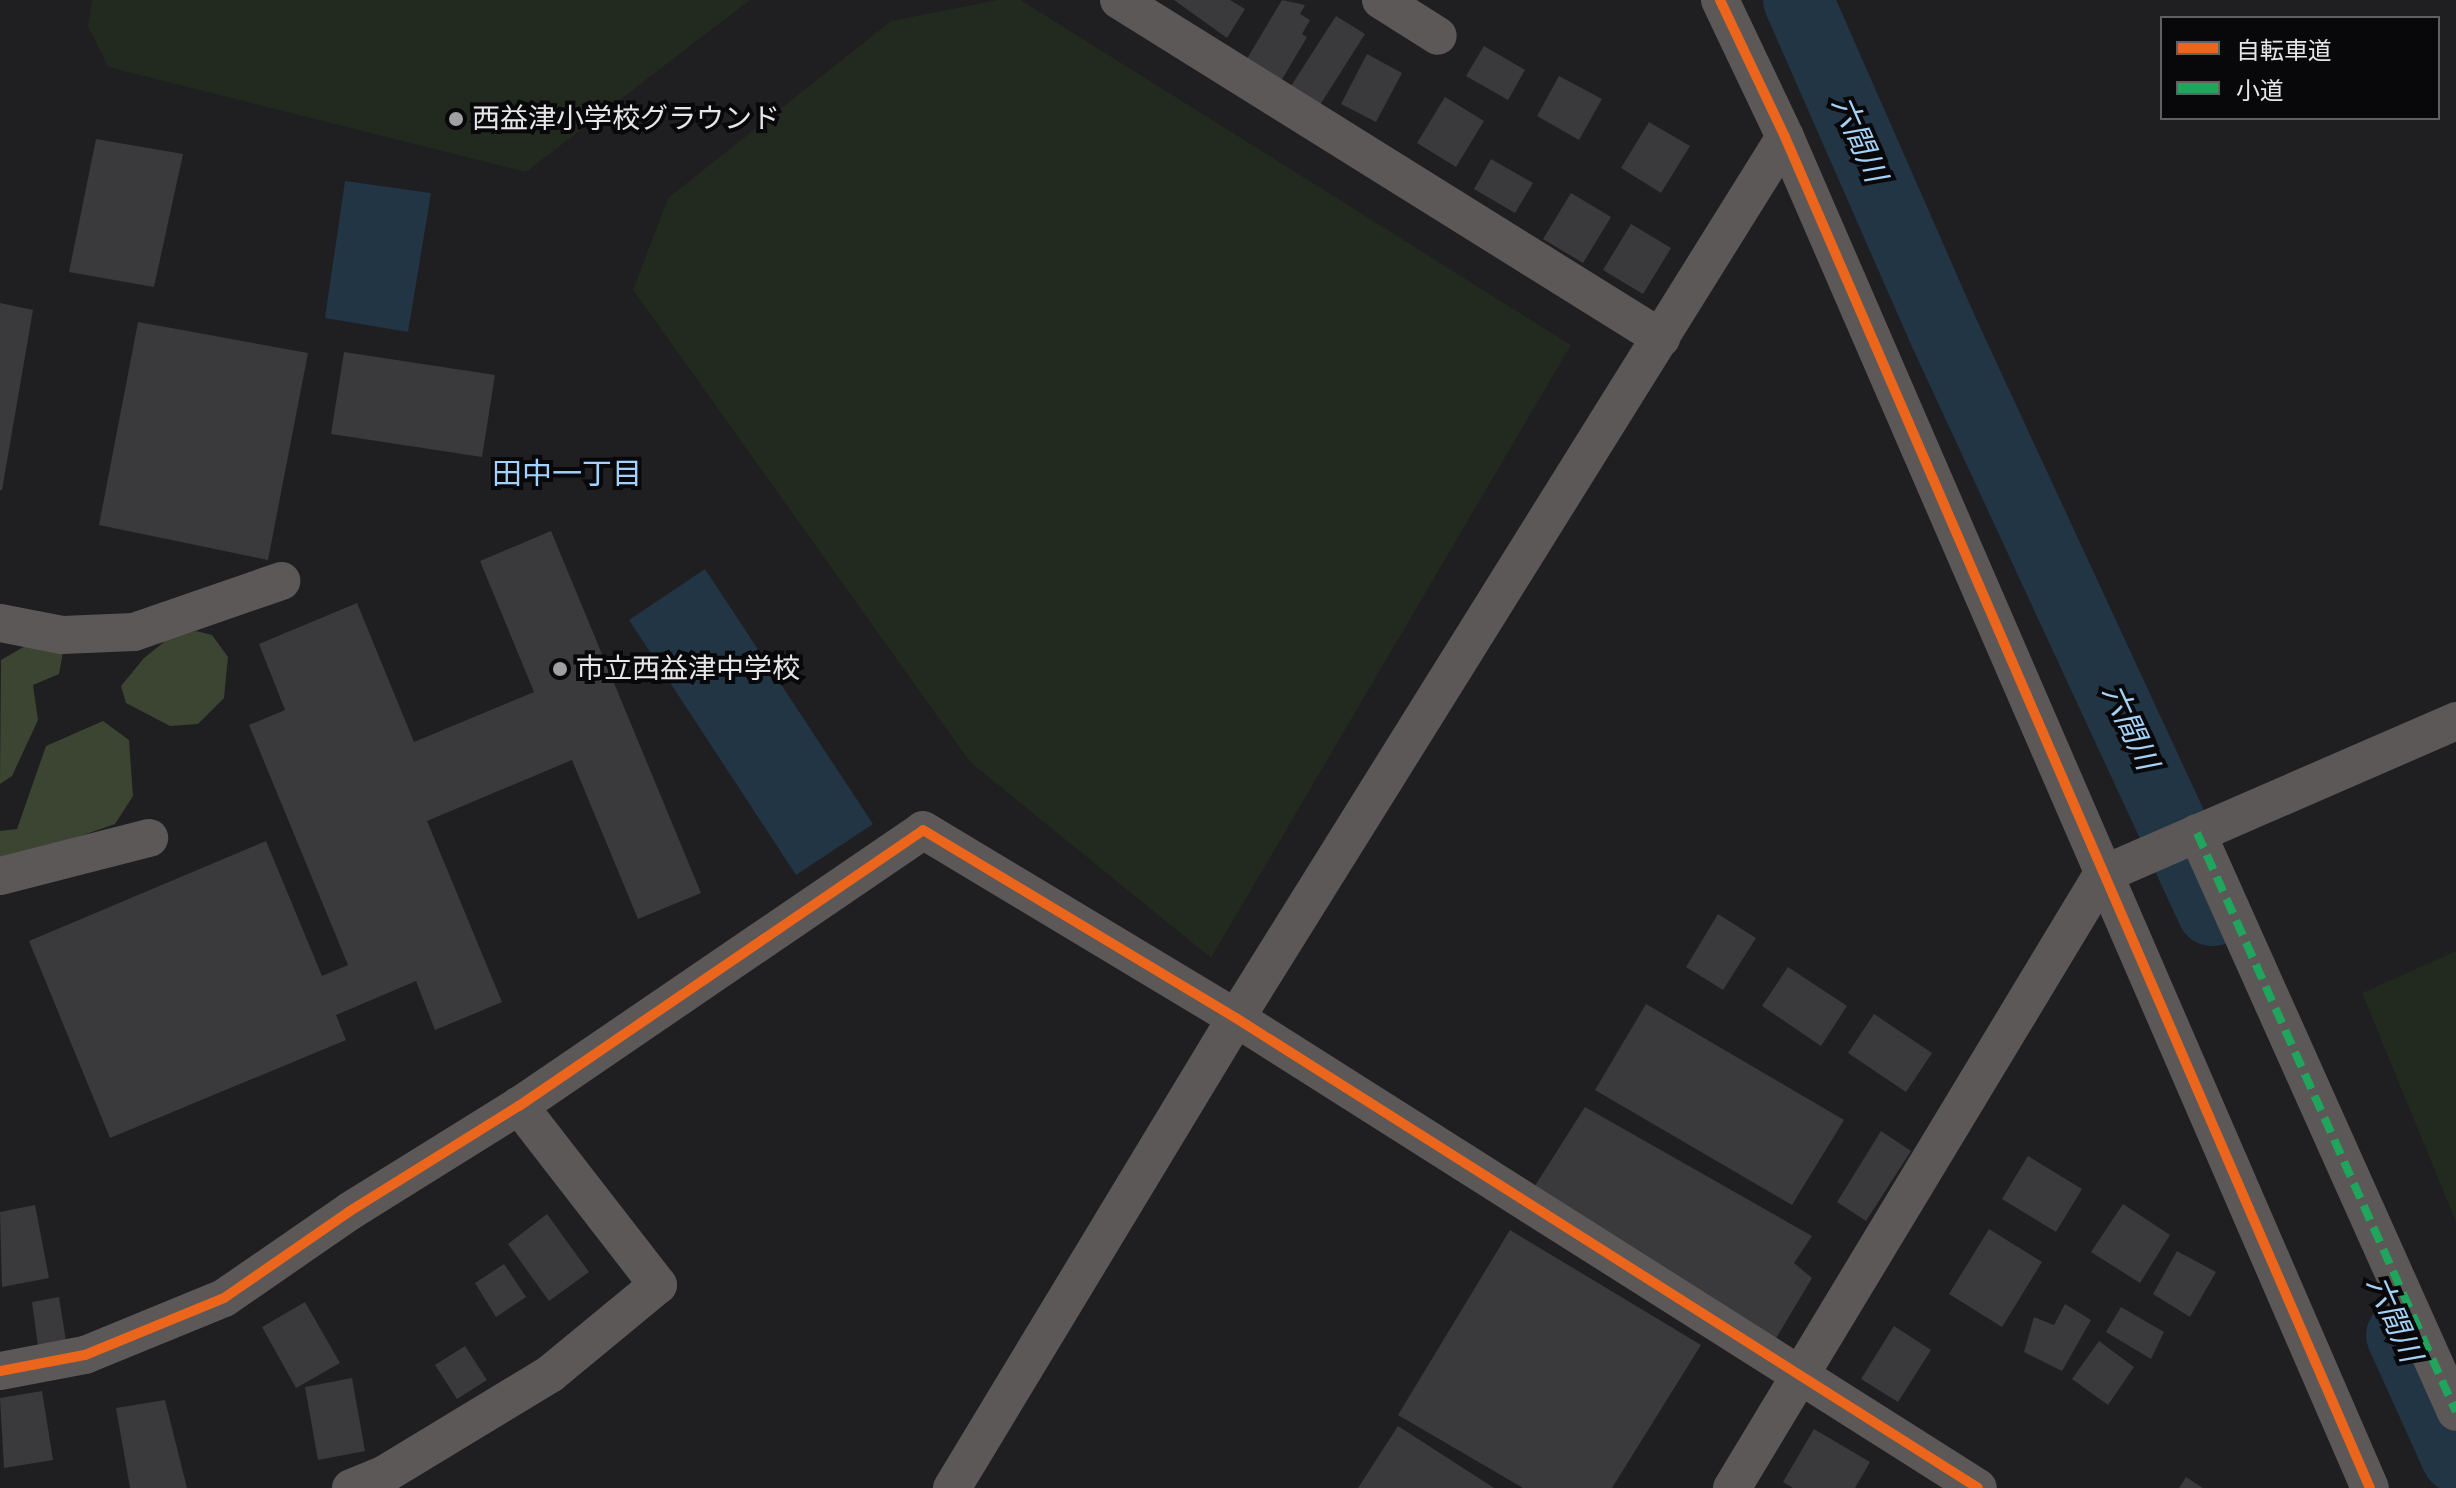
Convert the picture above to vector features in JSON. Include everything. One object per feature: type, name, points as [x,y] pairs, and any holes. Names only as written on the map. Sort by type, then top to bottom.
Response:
[{"type":"street","points":[[1119,0],[1661,338]]},
{"type":"street","points":[[1381,0],[1438,36]]},
{"type":"street","points":[[1720,0],[1785,137],[2110,872],[2370,1488]]},
{"type":"street","points":[[952,1488],[1236,1018],[1785,137]]},
{"type":"street","points":[[0,623],[62,635],[134,632],[281,581]]},
{"type":"street","points":[[1732,1488],[2110,872],[2456,721]]},
{"type":"street","points":[[0,1371],[85,1355],[224,1298],[350,1211],[519,1106],[923,830],[1236,1018],[1978,1488]]},
{"type":"street","points":[[2197,833],[2456,1412]]},
{"type":"street","points":[[0,876],[149,838]]},
{"type":"street","points":[[375,1483],[550,1374],[658,1285],[519,1106]]},
{"type":"green space","name":"西益津小学校グラウンド","points":[[92,0],[750,0],[526,172],[108,67],[88,26]]},
{"type":"green space","points":[[997,0],[1021,0],[1571,345],[1211,958],[970,762],[633,290],[668,198],[891,21]]},
{"type":"green space","points":[[196,631],[212,635],[228,657],[224,698],[198,724],[170,726],[126,703],[121,686],[144,658],[169,638]]},
{"type":"green space","points":[[27,645],[63,652],[59,674],[33,685],[38,720],[12,776],[0,784],[1,660]]},
{"type":"green space","points":[[103,721],[129,740],[133,796],[115,824],[0,864],[0,831],[17,829],[46,746]]},
{"type":"green space","points":[[2456,951],[2456,1222],[2362,993]]},
{"type":"water","points":[[345,181],[431,193],[408,332],[325,318]]},
{"type":"water","points":[[705,569],[873,824],[796,875],[629,620]]},
{"type":"building","points":[[1174,0],[1230,0],[1245,9],[1227,38]]},
{"type":"building","points":[[1282,0],[1305,5],[1300,14],[1310,20],[1302,34],[1307,37],[1277,88],[1242,67]]},
{"type":"building","points":[[1336,16],[1365,34],[1320,105],[1291,86]]},
{"type":"building","points":[[1484,46],[1525,70],[1508,100],[1466,76]]},
{"type":"building","points":[[1367,54],[1402,73],[1376,122],[1341,104]]},
{"type":"building","points":[[1559,76],[1602,99],[1579,140],[1537,116]]},
{"type":"building","points":[[1445,97],[1484,121],[1456,167],[1417,143]]},
{"type":"building","points":[[1649,122],[1690,146],[1661,193],[1621,168]]},
{"type":"building","points":[[96,139],[183,154],[154,287],[69,272]]},
{"type":"building","points":[[1491,159],[1533,183],[1515,213],[1474,189]]},
{"type":"building","points":[[1571,193],[1611,217],[1583,263],[1543,239]]},
{"type":"building","points":[[1631,224],[1671,248],[1643,294],[1603,270]]},
{"type":"building","points":[[0,303],[33,310],[2,490],[0,490]]},
{"type":"building","points":[[138,322],[308,353],[268,560],[99,525]]},
{"type":"building","points":[[344,352],[495,375],[482,457],[331,434]]},
{"type":"building","points":[[551,531],[701,893],[638,919],[572,760],[427,821],[502,1002],[435,1030],[416,981],[336,1015],[346,1040],[110,1138],[29,941],[266,841],[322,976],[348,965],[249,725],[285,710],[259,644],[357,603],[414,742],[534,692],[480,561]]},
{"type":"building","points":[[1718,914],[1756,938],[1723,990],[1686,967]]},
{"type":"building","points":[[1788,967],[1847,1006],[1821,1046],[1762,1006]]},
{"type":"building","points":[[1646,1004],[1844,1120],[1792,1205],[1595,1090]]},
{"type":"building","points":[[1874,1014],[1932,1053],[1906,1092],[1848,1053]]},
{"type":"building","points":[[1585,1107],[1812,1236],[1794,1263],[1812,1278],[1775,1340],[1531,1192]]},
{"type":"building","points":[[1881,1131],[1911,1151],[1866,1221],[1837,1202]]},
{"type":"building","points":[[2028,1156],[2082,1189],[2056,1232],[2002,1199]]},
{"type":"building","points":[[2123,1204],[2170,1235],[2140,1283],[2091,1252]]},
{"type":"building","points":[[35,1205],[49,1278],[2,1287],[0,1212]]},
{"type":"building","points":[[547,1214],[589,1272],[549,1301],[508,1244]]},
{"type":"building","points":[[1989,1229],[2042,1262],[2002,1327],[1949,1294]]},
{"type":"building","points":[[1510,1230],[1701,1345],[1612,1488],[1523,1488],[1398,1415]]},
{"type":"building","points":[[2177,1251],[2216,1272],[2190,1317],[2153,1294]]},
{"type":"building","points":[[504,1264],[526,1297],[496,1317],[475,1283]]},
{"type":"building","points":[[59,1297],[66,1341],[38,1346],[32,1302]]},
{"type":"building","points":[[305,1302],[340,1363],[296,1388],[262,1327]]},
{"type":"building","points":[[2065,1304],[2091,1320],[2062,1371],[2024,1352],[2034,1317],[2054,1325]]},
{"type":"building","points":[[2121,1307],[2164,1332],[2151,1359],[2106,1332]]},
{"type":"building","points":[[1894,1326],[1931,1350],[1898,1402],[1861,1379]]},
{"type":"building","points":[[2099,1341],[2134,1367],[2108,1405],[2072,1379]]},
{"type":"building","points":[[465,1346],[487,1380],[457,1399],[435,1365]]},
{"type":"building","points":[[352,1378],[365,1451],[318,1460],[305,1387]]},
{"type":"building","points":[[42,1391],[53,1460],[4,1468],[0,1398]]},
{"type":"building","points":[[165,1400],[187,1488],[130,1488],[116,1408]]},
{"type":"building","points":[[1398,1426],[1494,1488],[1358,1488]]},
{"type":"building","points":[[1814,1429],[1870,1462],[1855,1488],[1793,1488],[1783,1482]]},
{"type":"building","points":[[2186,1477],[2203,1488],[2179,1488]]},
{"type":"waterway","name":"六間川","points":[[1798,0],[1941,326],[2212,911]]},
{"type":"waterway","name":"六間川","points":[[2401,1335],[2456,1457]]},
{"type":"marked path","points":[[2197,833],[2456,1412]]},
{"type":"cycle path","points":[[1720,0],[1785,137],[2370,1488]]},
{"type":"cycle path","points":[[0,1371],[85,1355],[224,1298],[350,1211],[519,1106],[923,830],[1236,1018],[1978,1488]]},
{"type":"place","name":"西益津小学校グラウンド","points":[[456,119]]},
{"type":"place","name":"市立西益津中学校","points":[[560,669]]},
{"type":"district","name":"田中一丁目","points":[[567,474]]}]
